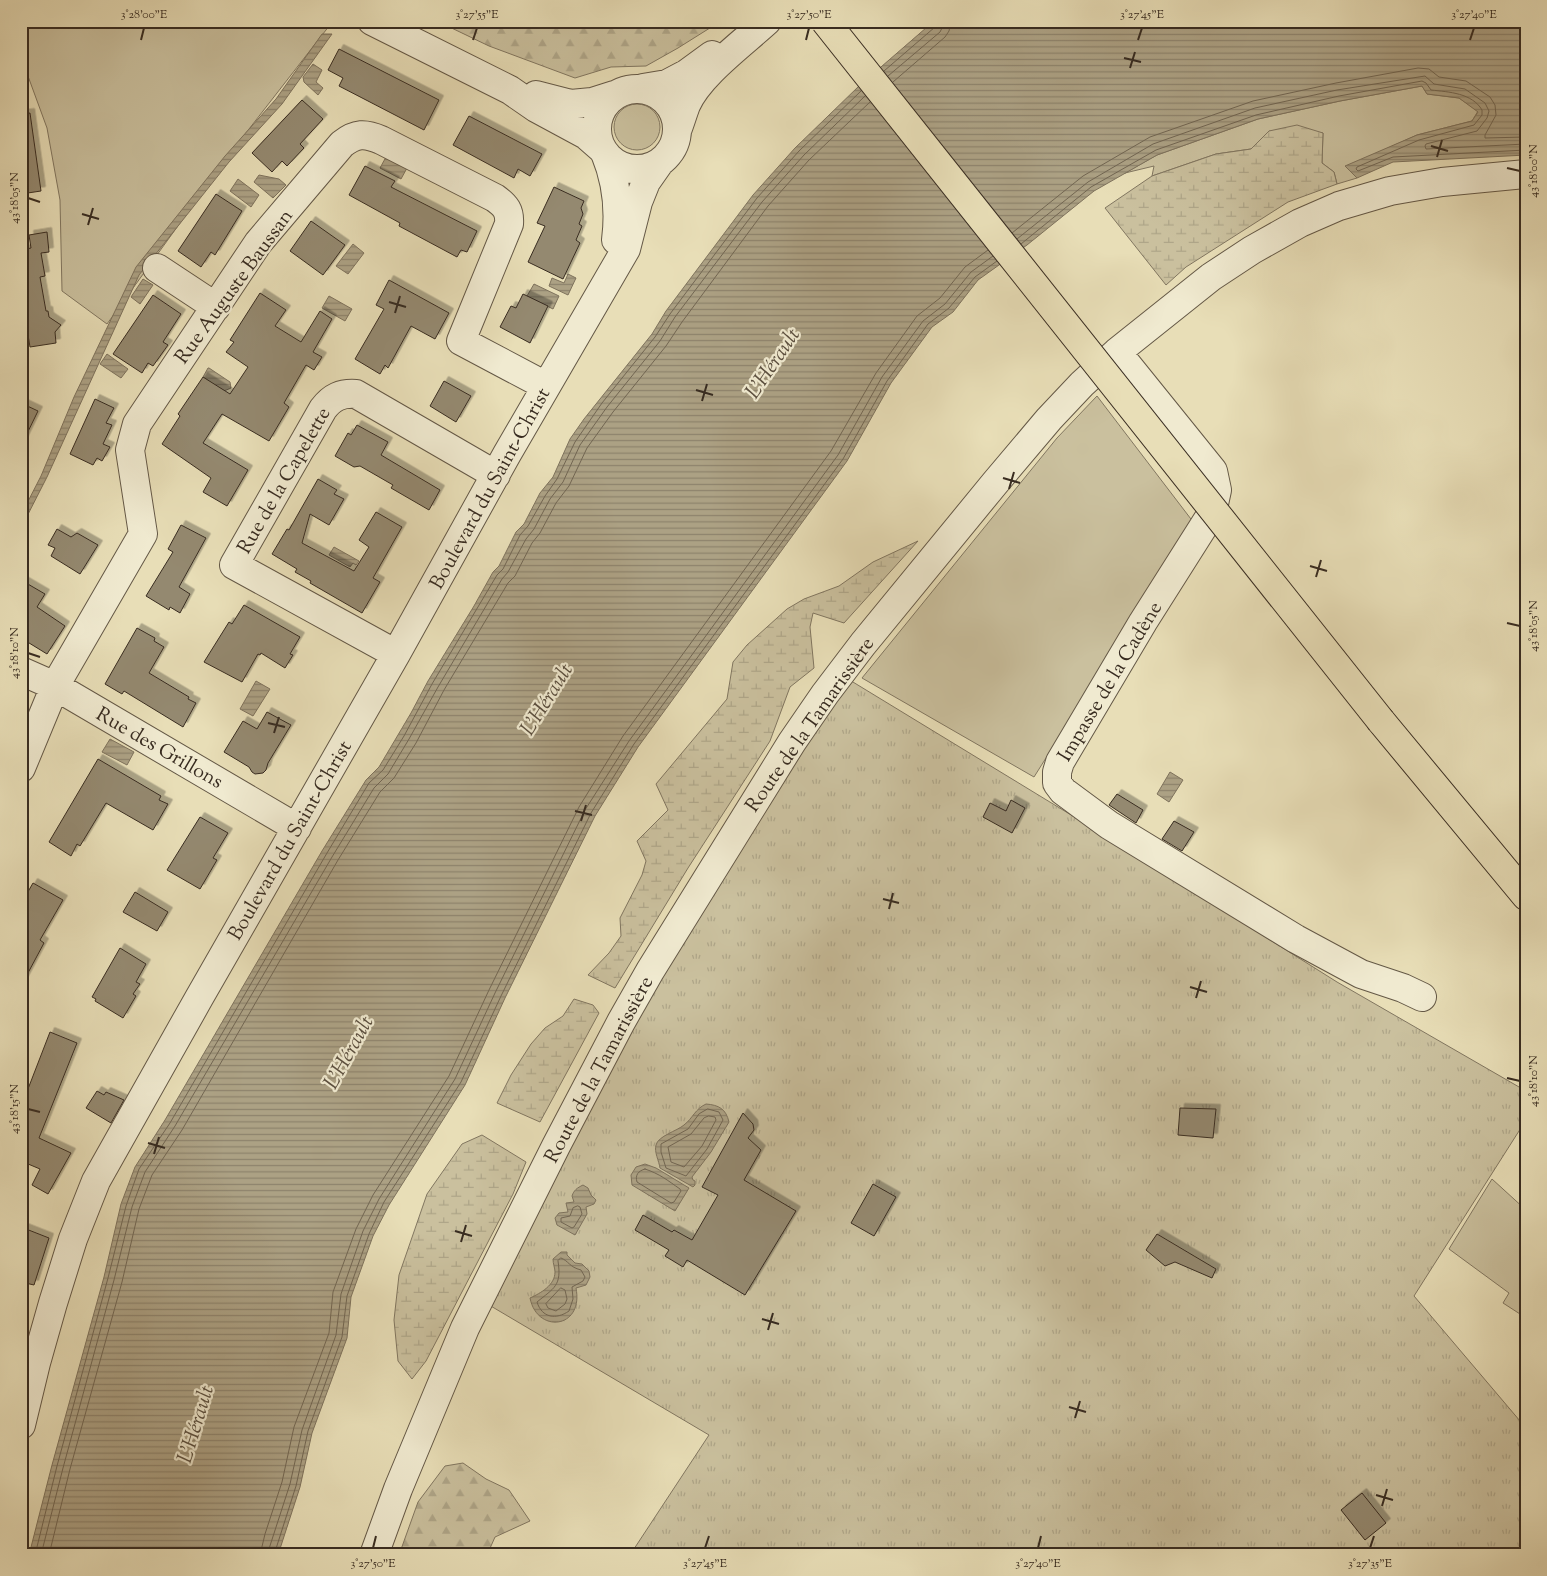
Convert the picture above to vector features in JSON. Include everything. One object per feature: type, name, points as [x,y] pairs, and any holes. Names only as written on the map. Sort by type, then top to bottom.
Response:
[{"type":"highway","points":[[825,21],[1381,722],[1526,896]]},
{"type":"street","points":[[372,21],[510,90],[536,108],[586,135],[614,162],[637,170],[649,168],[660,162],[670,153],[676,141],[678,128],[686,105],[697,87],[718,65],[767,21]]},
{"type":"street","points":[[510,90],[571,104],[592,102],[628,89],[667,84],[686,74],[710,57],[750,21]]},
{"type":"street","points":[[643,88],[656,93],[668,102],[676,114],[678,128]]},
{"type":"street","points":[[604,151],[598,138],[599,114],[614,95]]},
{"type":"street","name":"Rue Auguste Baussan","points":[[21,768],[55,686],[143,534],[130,450],[137,424],[258,243],[342,144],[355,135],[375,137],[495,198],[505,205],[510,213],[509,224],[461,341],[546,386]]},
{"type":"street","name":"Boulevard du Saint-Christ","points":[[604,151],[613,173],[618,197],[618,221],[610,278]]},
{"type":"street","name":"Boulevard du Saint-Christ","points":[[21,1425],[26,1382],[36,1363],[70,1248],[96,1181],[546,386],[610,278],[626,249],[638,202],[646,182],[660,162]]},
{"type":"street","name":"Route de la Tamarissière","points":[[374,1555],[398,1489],[445,1375],[490,1278],[621,1022],[725,847],[792,742],[863,644],[1049,419],[1082,384],[1117,352],[1211,277],[1252,250],[1300,223],[1339,206],[1390,191],[1442,182],[1526,174]]},
{"type":"street","points":[[157,268],[216,307]]},
{"type":"street","name":"Impasse de la Cadène","points":[[1117,352],[1213,471],[1217,490],[1212,513],[1143,622],[1060,762],[1057,772],[1057,783],[1063,791],[1109,825],[1272,925],[1361,974],[1403,988],[1422,997]]},
{"type":"street","name":"Rue de la Capelette","points":[[396,654],[234,564],[323,409],[328,401],[336,396],[346,393],[356,394],[496,474]]},
{"type":"street","name":"Rue des Grillons","points":[[21,671],[55,686],[297,828]]},
{"type":"green space","points":[[21,21],[333,21],[235,147],[107,324],[62,291],[60,200],[47,128],[21,57]]},
{"type":"green space","points":[[437,21],[721,21],[646,66],[611,67],[575,78],[489,46]]},
{"type":"green space","points":[[1422,86],[1427,94],[1459,98],[1478,111],[1472,121],[1417,135],[1346,167],[1357,178],[1337,184],[1334,172],[1322,163],[1323,133],[1269,131],[1251,149],[1216,154],[1152,176],[1154,166],[1125,173],[1157,155],[1258,119]]},
{"type":"green space","points":[[632,104],[642,104],[656,114],[660,127],[656,140],[650,146],[642,150],[632,150],[618,140],[614,132],[614,122],[624,108]]},
{"type":"green space","points":[[1297,125],[1323,133],[1322,163],[1334,172],[1337,184],[1288,202],[1186,267],[1166,285],[1105,208],[1152,176],[1216,154],[1251,149],[1269,131]]},
{"type":"green space","points":[[1097,396],[1194,523],[1034,777],[862,678],[1057,438]]},
{"type":"green space","points":[[918,541],[844,623],[813,613],[810,627],[814,668],[790,687],[770,741],[688,868],[615,988],[588,975],[609,953],[621,936],[620,918],[642,875],[646,861],[637,841],[668,810],[656,784],[727,699],[733,662],[747,645],[787,609],[804,599],[839,586],[873,562]]},
{"type":"green space","points":[[848,679],[1081,821],[1337,982],[1526,1091],[1526,1120],[1414,1296],[1526,1428],[1526,1555],[630,1555],[709,1435],[484,1302],[632,1011]]},
{"type":"green space","points":[[574,999],[593,1005],[599,1013],[540,1122],[497,1103],[511,1075],[531,1044],[545,1028],[563,1016]]},
{"type":"green space","points":[[482,1135],[526,1162],[513,1194],[426,1361],[412,1379],[398,1361],[394,1320],[399,1275],[427,1194],[462,1144]]},
{"type":"green space","points":[[1492,1179],[1526,1210],[1526,1308],[1520,1314],[1503,1303],[1509,1293],[1449,1249]]},
{"type":"green space","points":[[463,1463],[486,1479],[509,1490],[530,1521],[495,1537],[487,1555],[399,1555],[418,1502],[445,1466]]},
{"type":"water","name":"L'Hérault","points":[[934,21],[1526,21],[1526,155],[1393,162],[1357,178],[1345,166],[1417,135],[1472,121],[1478,112],[1459,98],[1427,94],[1422,86],[1258,119],[1157,155],[1094,191],[1027,245],[978,280],[953,312],[932,327],[891,383],[847,461],[638,747],[595,816],[505,998],[465,1085],[389,1205],[373,1236],[351,1297],[347,1338],[312,1433],[300,1487],[278,1555],[29,1555],[104,1277],[121,1204],[135,1167],[165,1120],[322,851],[366,780],[379,767],[493,572],[499,566],[516,532],[524,524],[540,493],[553,477],[570,439],[652,334],[666,311],[753,195],[795,148],[859,86]]},
{"type":"water","points":[[322,34],[332,34],[282,104],[229,162],[139,275],[47,477],[21,528],[21,515],[41,476],[74,397],[136,267],[225,156],[276,99]]},
{"type":"water","points":[[313,64],[322,70],[316,82],[323,88],[318,95],[304,82],[303,77]]},
{"type":"water","points":[[386,157],[407,168],[401,179],[380,168]]},
{"type":"water","points":[[259,175],[279,179],[286,185],[273,198],[254,182]]},
{"type":"water","points":[[238,179],[259,195],[251,207],[230,191]]},
{"type":"water","points":[[353,244],[364,253],[348,274],[336,266]]},
{"type":"water","points":[[568,274],[576,278],[568,295],[549,286],[552,278],[564,283]]},
{"type":"water","points":[[143,279],[153,285],[140,304],[131,297]]},
{"type":"water","points":[[534,284],[559,296],[553,309],[527,296]]},
{"type":"water","points":[[329,296],[352,309],[345,321],[322,308]]},
{"type":"water","points":[[107,354],[128,369],[121,378],[100,364]]},
{"type":"water","points":[[208,368],[230,382],[231,388],[224,391],[203,377]]},
{"type":"water","points":[[334,547],[359,561],[356,565],[353,563],[350,567],[329,555]]},
{"type":"water","points":[[256,681],[270,689],[253,716],[240,709]]},
{"type":"water","points":[[110,739],[134,752],[127,765],[102,752]]},
{"type":"water","points":[[1170,772],[1183,780],[1169,802],[1157,794]]},
{"type":"water","points":[[706,1104],[721,1108],[729,1122],[711,1152],[692,1177],[695,1181],[693,1187],[660,1168],[656,1154],[656,1145],[664,1136],[684,1125],[699,1108]]},
{"type":"water","points":[[645,1164],[656,1168],[689,1188],[675,1211],[632,1185],[631,1175],[636,1167]]},
{"type":"water","points":[[583,1185],[588,1188],[596,1200],[594,1204],[586,1207],[587,1214],[575,1235],[557,1225],[555,1218],[559,1213],[568,1212],[566,1203],[574,1202],[572,1196],[574,1192]]},
{"type":"water","points":[[561,1252],[567,1252],[567,1255],[575,1263],[582,1264],[589,1271],[590,1277],[586,1285],[576,1288],[577,1302],[573,1312],[567,1319],[559,1322],[541,1317],[534,1310],[530,1298],[543,1291],[553,1281],[555,1272],[553,1259]]},
{"type":"building","points":[[339,49],[439,100],[424,130],[339,86],[343,78],[328,70]]},
{"type":"building","points":[[302,100],[323,119],[300,144],[304,148],[287,166],[282,161],[272,172],[252,153]]},
{"type":"building","points":[[30,113],[41,191],[21,194],[21,114]]},
{"type":"building","points":[[469,116],[542,154],[530,176],[518,169],[514,178],[453,145]]},
{"type":"building","points":[[365,166],[395,181],[391,187],[477,231],[467,252],[461,250],[457,257],[399,226],[400,223],[349,195]]},
{"type":"building","points":[[554,187],[584,201],[581,208],[583,214],[579,224],[582,226],[576,240],[580,243],[563,279],[528,262],[545,226],[537,223]]},
{"type":"building","points":[[216,194],[242,211],[215,255],[211,252],[201,267],[178,251]]},
{"type":"building","points":[[311,221],[345,245],[323,275],[290,251]]},
{"type":"building","points":[[47,232],[49,252],[41,253],[45,276],[40,277],[46,311],[48,311],[49,317],[61,325],[55,332],[56,343],[30,347],[27,329],[24,330],[21,309],[21,250],[31,248],[29,235]]},
{"type":"building","points":[[389,280],[449,313],[435,339],[411,326],[388,368],[385,365],[380,374],[355,359],[384,309],[376,305]]},
{"type":"building","points":[[260,293],[286,310],[275,326],[301,342],[320,311],[332,319],[313,352],[322,357],[314,370],[306,365],[284,403],[289,407],[269,441],[222,414],[203,443],[248,470],[227,506],[203,492],[211,478],[162,444],[180,416],[178,414],[203,377],[230,394],[248,367],[226,352],[234,342],[230,340]]},
{"type":"building","points":[[523,294],[548,306],[530,343],[500,327],[511,306],[516,308]]},
{"type":"building","points":[[153,295],[181,314],[163,342],[168,345],[153,366],[148,363],[142,373],[113,354]]},
{"type":"building","points":[[444,381],[471,396],[456,422],[430,406]]},
{"type":"building","points":[[95,399],[114,408],[106,423],[112,425],[103,444],[110,447],[102,461],[97,458],[93,465],[70,454]]},
{"type":"building","points":[[21,403],[38,411],[21,446]]},
{"type":"building","points":[[357,425],[388,442],[381,455],[440,490],[429,510],[391,488],[393,485],[360,466],[354,467],[335,456],[348,433],[351,435]]},
{"type":"building","points":[[318,479],[337,490],[334,494],[344,499],[329,525],[310,514],[302,543],[354,571],[369,547],[359,540],[376,512],[402,527],[373,578],[380,582],[362,613],[310,583],[311,581],[295,572],[297,569],[272,554],[287,529],[289,530]]},
{"type":"building","points":[[181,525],[206,538],[179,587],[190,594],[180,613],[170,607],[169,610],[146,596],[173,552],[168,549]]},
{"type":"building","points":[[57,529],[71,537],[77,533],[98,545],[80,574],[51,556],[55,548],[48,545]]},
{"type":"building","points":[[21,580],[45,594],[37,607],[65,626],[47,654],[21,638]]},
{"type":"building","points":[[244,605],[300,637],[290,654],[293,655],[285,668],[261,653],[260,655],[258,654],[242,682],[204,662],[229,622],[232,624]]},
{"type":"building","points":[[137,628],[155,638],[154,641],[164,647],[149,673],[196,703],[183,727],[124,691],[122,694],[105,684]]},
{"type":"building","points":[[267,712],[291,725],[268,763],[266,770],[263,773],[255,774],[249,767],[224,752],[243,721],[257,729]]},
{"type":"building","points":[[98,759],[161,796],[159,800],[168,804],[153,830],[106,803],[80,846],[77,844],[71,856],[49,842]]},
{"type":"building","points":[[1117,794],[1143,810],[1136,823],[1109,805]]},
{"type":"building","points":[[1011,800],[1025,808],[1012,833],[983,817],[990,803],[1006,811]]},
{"type":"building","points":[[200,817],[228,833],[213,858],[217,860],[200,889],[167,870]]},
{"type":"building","points":[[1174,821],[1194,832],[1182,851],[1162,839]]},
{"type":"building","points":[[33,883],[63,900],[40,940],[44,943],[21,986],[21,904]]},
{"type":"building","points":[[135,892],[168,912],[157,931],[123,912]]},
{"type":"building","points":[[120,948],[146,964],[136,982],[140,984],[133,994],[136,996],[123,1018],[95,1001],[96,999],[92,997]]},
{"type":"building","points":[[50,1032],[77,1043],[39,1138],[71,1153],[48,1194],[32,1185],[40,1169],[21,1161],[21,1107]]},
{"type":"building","points":[[97,1091],[104,1095],[106,1092],[124,1100],[111,1123],[86,1108]]},
{"type":"building","points":[[1180,1108],[1216,1109],[1213,1138],[1178,1135]]},
{"type":"building","points":[[743,1113],[753,1124],[754,1130],[748,1138],[761,1150],[744,1180],[796,1211],[745,1295],[687,1260],[683,1267],[665,1256],[669,1250],[635,1230],[643,1215],[672,1232],[674,1230],[692,1240],[718,1195],[702,1187]]},
{"type":"building","points":[[873,1184],[896,1197],[874,1236],[851,1223]]},
{"type":"building","points":[[21,1227],[49,1238],[34,1285],[21,1282]]},
{"type":"building","points":[[1157,1234],[1216,1269],[1212,1278],[1175,1262],[1165,1266],[1146,1250]]},
{"type":"building","points":[[1362,1493],[1386,1523],[1365,1540],[1341,1510]]}]
